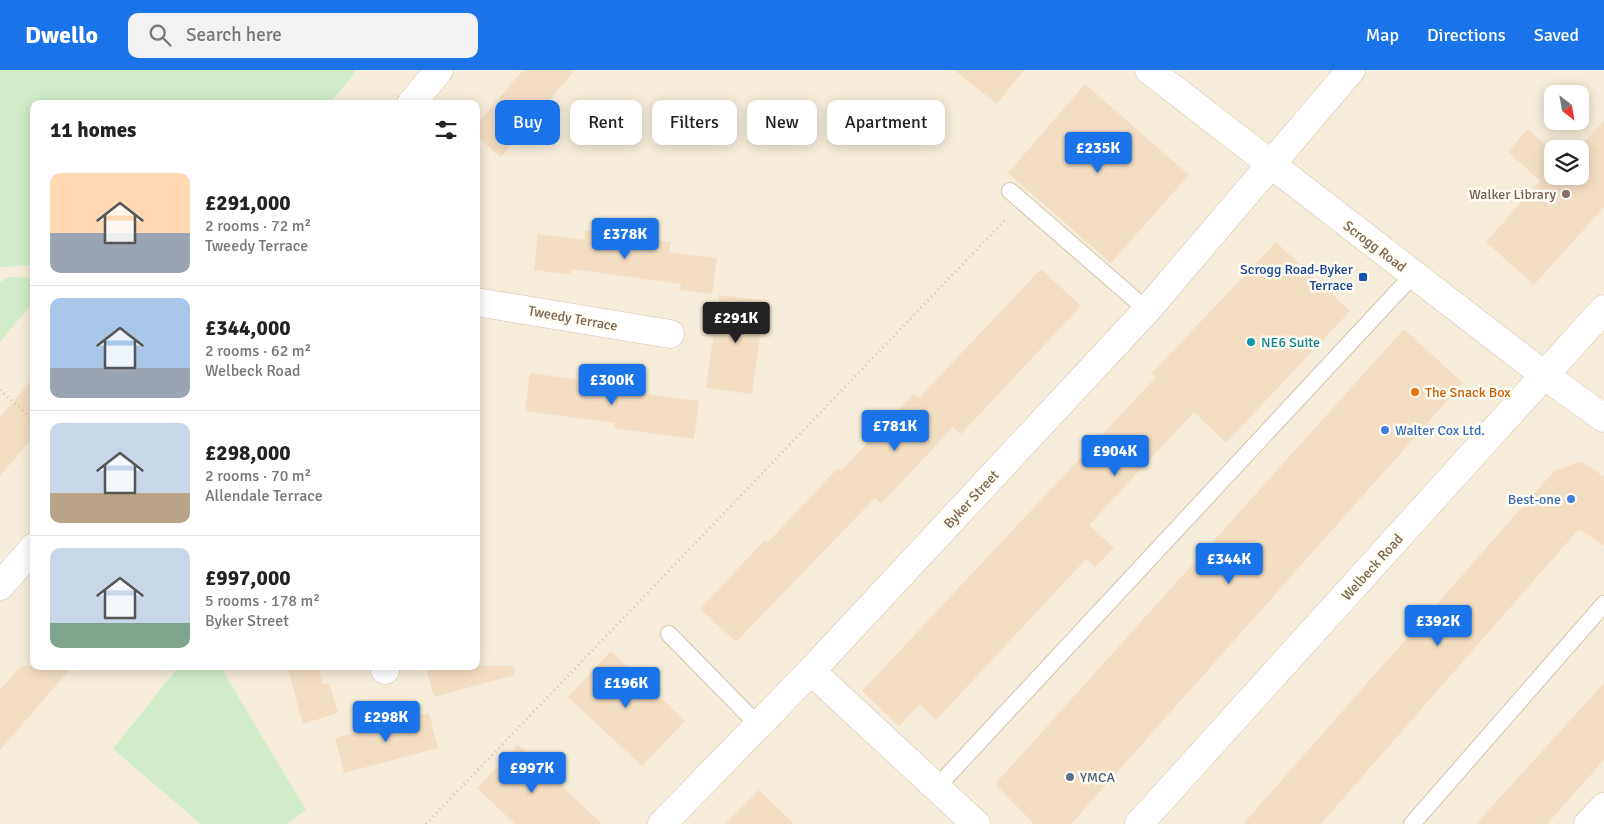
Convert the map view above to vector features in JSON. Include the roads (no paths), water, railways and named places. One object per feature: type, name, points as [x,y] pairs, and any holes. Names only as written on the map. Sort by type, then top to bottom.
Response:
[{"type":"street","points":[[414,100],[440,70]]},
{"type":"street","name":"Scrogg Road","points":[[1149,70],[1413,275],[1544,375],[1604,418]]},
{"type":"street","name":"Byker Street","points":[[662,824],[811,670],[1147,310],[1351,70]]},
{"type":"street","name":"Tweedy Terrace","points":[[480,303],[670,334]]},
{"type":"street","name":"Welbeck Road","points":[[1139,824],[1604,309]]},
{"type":"street","points":[[0,586],[30,552]]},
{"type":"street","points":[[811,670],[976,824]]},
{"type":"street","points":[[1588,824],[1604,806]]},
{"type":"lane","points":[[1010,190],[1147,310]]},
{"type":"lane","points":[[936,788],[1413,275]]},
{"type":"lane","points":[[1412,824],[1604,604]]},
{"type":"lane","points":[[669,634],[758,725]]},
{"type":"place","name":"Walker Library","points":[[1566,194]]},
{"type":"place","name":"Scrogg Road-Byker Terrace","points":[[1363,277]]},
{"type":"place","name":"NE6 Suite","points":[[1251,342]]},
{"type":"place","name":"The Snack Box","points":[[1415,392]]},
{"type":"place","name":"Walter Cox Ltd.","points":[[1385,430]]},
{"type":"place","name":"Best-one","points":[[1571,499]]},
{"type":"place","name":"YMCA","points":[[1070,777]]}]
